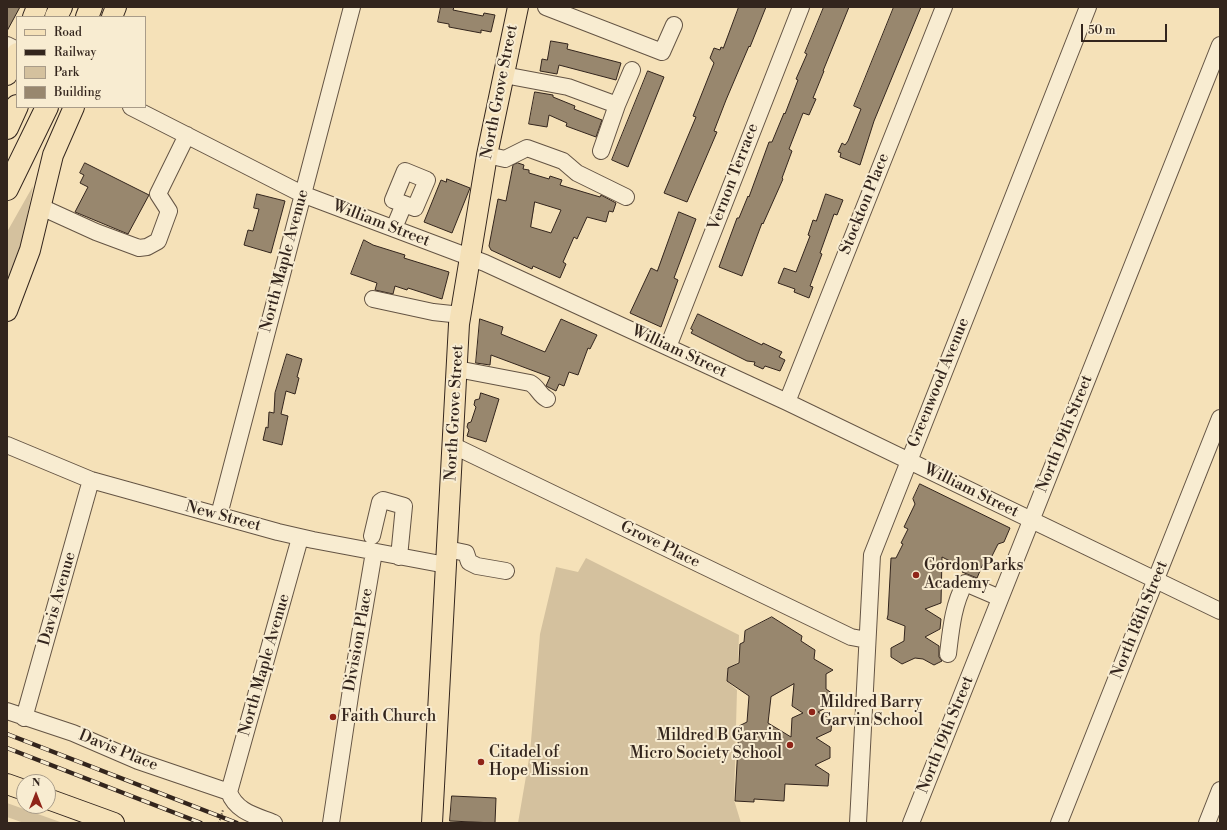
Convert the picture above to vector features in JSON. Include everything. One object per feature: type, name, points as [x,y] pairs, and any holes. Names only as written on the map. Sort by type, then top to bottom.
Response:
[{"type":"highway","points":[[56,16],[61,7]]},
{"type":"highway","points":[[7,128],[16,108]]},
{"type":"highway","points":[[7,189],[47,108]]},
{"type":"main road","name":"North Grove Street","points":[[432,823],[461,315],[487,156],[518,7]]},
{"type":"main road","points":[[7,75],[16,55]]},
{"type":"main road","points":[[7,311],[30,250],[53,156],[74,108]]},
{"type":"main road","points":[[56,802],[114,823]]},
{"type":"street","name":"North Maple Avenue","points":[[219,516],[352,7]]},
{"type":"street","points":[[546,7],[662,52],[674,25]]},
{"type":"street","name":"Vernon Terrace","points":[[668,347],[801,7]]},
{"type":"street","name":"Stockton Place","points":[[787,402],[944,7]]},
{"type":"street","name":"Greenwood Avenue","points":[[858,823],[872,555],[1088,7]]},
{"type":"street","points":[[7,45],[16,50]]},
{"type":"street","name":"North 19th Street","points":[[911,823],[1220,45]]},
{"type":"street","points":[[601,151],[617,105],[632,70]]},
{"type":"street","points":[[504,75],[568,87],[617,105]]},
{"type":"street","name":"William Street","points":[[133,108],[302,194],[471,257],[787,402],[1220,611]]},
{"type":"street","points":[[41,208],[96,232],[139,248],[147,247],[158,241],[169,211],[158,194],[187,135]]},
{"type":"street","points":[[487,156],[505,159],[527,148],[562,161],[576,173],[626,197]]},
{"type":"street","points":[[394,228],[404,204]]},
{"type":"street","points":[[373,299],[433,312],[461,315]]},
{"type":"street","points":[[457,369],[530,383],[542,396],[547,399]]},
{"type":"street","name":"North 18th Street","points":[[1059,823],[1220,418]]},
{"type":"street","name":"New Street","points":[[7,445],[91,480],[300,538],[399,557],[447,557],[466,553],[469,562],[476,566],[506,572]]},
{"type":"street","name":"Grove Place","points":[[454,446],[851,637],[867,640]]},
{"type":"street","name":"Davis Avenue","points":[[24,718],[91,480]]},
{"type":"street","points":[[372,536],[380,502],[383,500],[404,506],[399,557]]},
{"type":"street","name":"North Maple Avenue","points":[[230,792],[300,538]]},
{"type":"street","name":"Division Place","points":[[331,823],[374,552]]},
{"type":"street","points":[[948,654],[951,625],[957,597],[965,583],[1000,598]]},
{"type":"street","name":"Davis Place","points":[[7,712],[73,732],[138,761],[230,792]]},
{"type":"street","points":[[1207,823],[1220,790]]},
{"type":"street","points":[[230,792],[232,800],[239,807],[250,814],[274,823]]},
{"type":"path","points":[[220,823],[223,810]]},
{"type":"green space","points":[[33,186],[22,243],[7,285],[7,232]]},
{"type":"green space","points":[[586,558],[739,635],[738,662],[727,670],[729,683],[737,690],[734,800],[741,823],[518,823],[530,753],[540,634],[556,567],[578,572]]},
{"type":"green space","points":[[7,803],[16,806],[16,814],[38,814],[63,823],[24,823],[7,817]]},
{"type":"building","points":[[7,7],[20,7],[7,31]]},
{"type":"building","points":[[441,7],[454,7],[453,10],[483,16],[484,13],[495,15],[491,32],[481,30],[481,33],[449,27],[449,24],[438,22]]},
{"type":"building","points":[[739,7],[766,7],[726,100],[714,131],[717,132],[687,202],[664,193],[696,117],[693,116],[714,63],[710,58],[714,48],[720,50],[721,47],[723,48]]},
{"type":"building","points":[[824,7],[849,7],[813,98],[816,99],[809,115],[803,113],[789,149],[792,151],[782,178],[783,179],[763,224],[762,223],[742,276],[719,267],[737,218],[739,218],[748,196],[749,197],[769,142],[772,142],[784,113],[785,114],[798,80],[796,79],[807,54],[805,53]]},
{"type":"building","points":[[894,7],[921,7],[874,121],[860,165],[840,157],[841,153],[838,152],[842,143],[845,145],[848,141],[861,109],[854,106]]},
{"type":"building","points":[[551,41],[568,44],[567,49],[621,63],[616,80],[559,65],[557,74],[540,71],[542,59],[547,60]]},
{"type":"building","points":[[648,71],[664,77],[628,167],[612,160]]},
{"type":"building","points":[[535,92],[553,95],[553,97],[575,106],[574,109],[602,120],[596,137],[566,126],[567,123],[549,115],[547,127],[529,124]]},
{"type":"building","points":[[85,163],[149,195],[128,234],[75,212],[88,187],[80,183],[84,175],[80,173]]},
{"type":"building","points":[[518,163],[524,165],[523,169],[529,170],[529,173],[549,179],[550,176],[562,180],[560,185],[600,197],[601,195],[616,203],[613,212],[609,211],[606,222],[587,217],[577,239],[574,237],[563,262],[566,264],[560,278],[533,266],[532,269],[491,250],[489,246],[498,199],[506,201],[513,165]],"holes":[[[535,202],[561,210],[551,233],[531,227]]]},
{"type":"building","points":[[447,179],[470,188],[452,233],[424,222],[441,180],[446,182]]},
{"type":"building","points":[[257,194],[285,201],[271,253],[244,245],[248,230],[253,231],[259,209],[254,208]]},
{"type":"building","points":[[826,194],[843,200],[837,215],[834,214],[820,253],[822,254],[810,286],[813,287],[809,298],[794,292],[795,289],[778,283],[784,268],[796,272],[810,236],[808,235],[813,220],[816,221]]},
{"type":"building","points":[[679,212],[696,219],[674,278],[678,280],[661,327],[630,313],[651,268],[657,271]]},
{"type":"building","points":[[364,240],[373,245],[405,255],[404,258],[449,272],[442,299],[408,288],[407,290],[395,286],[393,294],[375,290],[377,283],[351,274]]},
{"type":"building","points":[[698,314],[762,345],[763,343],[782,352],[779,357],[785,360],[780,371],[765,366],[763,369],[754,365],[755,362],[747,361],[691,333],[693,330],[691,329]]},
{"type":"building","points":[[480,319],[503,327],[501,334],[545,352],[561,319],[597,335],[590,349],[588,348],[578,375],[569,372],[564,386],[559,384],[556,391],[546,386],[550,377],[491,355],[490,365],[476,363]]},
{"type":"building","points":[[287,354],[302,359],[297,377],[299,378],[295,394],[286,391],[281,414],[288,416],[282,445],[263,440],[266,427],[268,428],[269,412],[274,413],[275,393]]},
{"type":"building","points":[[481,393],[499,399],[486,442],[467,436],[469,430],[467,427],[468,423],[471,422],[476,407],[474,405],[475,400],[479,399]]},
{"type":"building","name":"Gordon Parks Academy","points":[[920,484],[1010,528],[1004,542],[998,544],[987,566],[983,564],[977,578],[962,572],[964,568],[942,557],[941,603],[925,609],[941,619],[940,629],[925,637],[939,646],[939,657],[942,661],[934,665],[923,659],[915,658],[902,664],[891,657],[891,648],[904,641],[905,626],[887,619],[891,558],[896,558],[903,544],[901,543],[908,529],[904,527],[915,504],[913,499]]},
{"type":"building","name":"Mildred Barry Garvin School","points":[[772,617],[802,636],[801,641],[815,650],[814,659],[833,670],[826,674],[826,689],[833,694],[833,704],[818,712],[832,720],[831,731],[816,738],[830,747],[830,758],[815,765],[829,774],[828,786],[785,784],[784,801],[754,799],[754,802],[735,801],[739,726],[747,722],[749,696],[727,681],[728,668],[739,663],[740,644],[744,642],[745,631]],"holes":[[[794,684],[792,706],[803,713],[792,718],[791,737],[768,723],[771,697]]]},
{"type":"building","points":[[452,796],[496,798],[495,823],[450,821]]},
{"type":"railway","points":[[7,734],[237,823]]},
{"type":"railway","points":[[7,748],[201,823]]},
{"type":"place","name":"Gordon Parks Academy","points":[[916,575]]},
{"type":"place","name":"Mildred Barry Garvin School","points":[[812,712]]},
{"type":"place","name":"Faith Church","points":[[333,717]]},
{"type":"place","name":"Mildred B Garvin Micro Society School","points":[[790,745]]},
{"type":"place","name":"Citadel of Hope Mission","points":[[481,762]]}]
